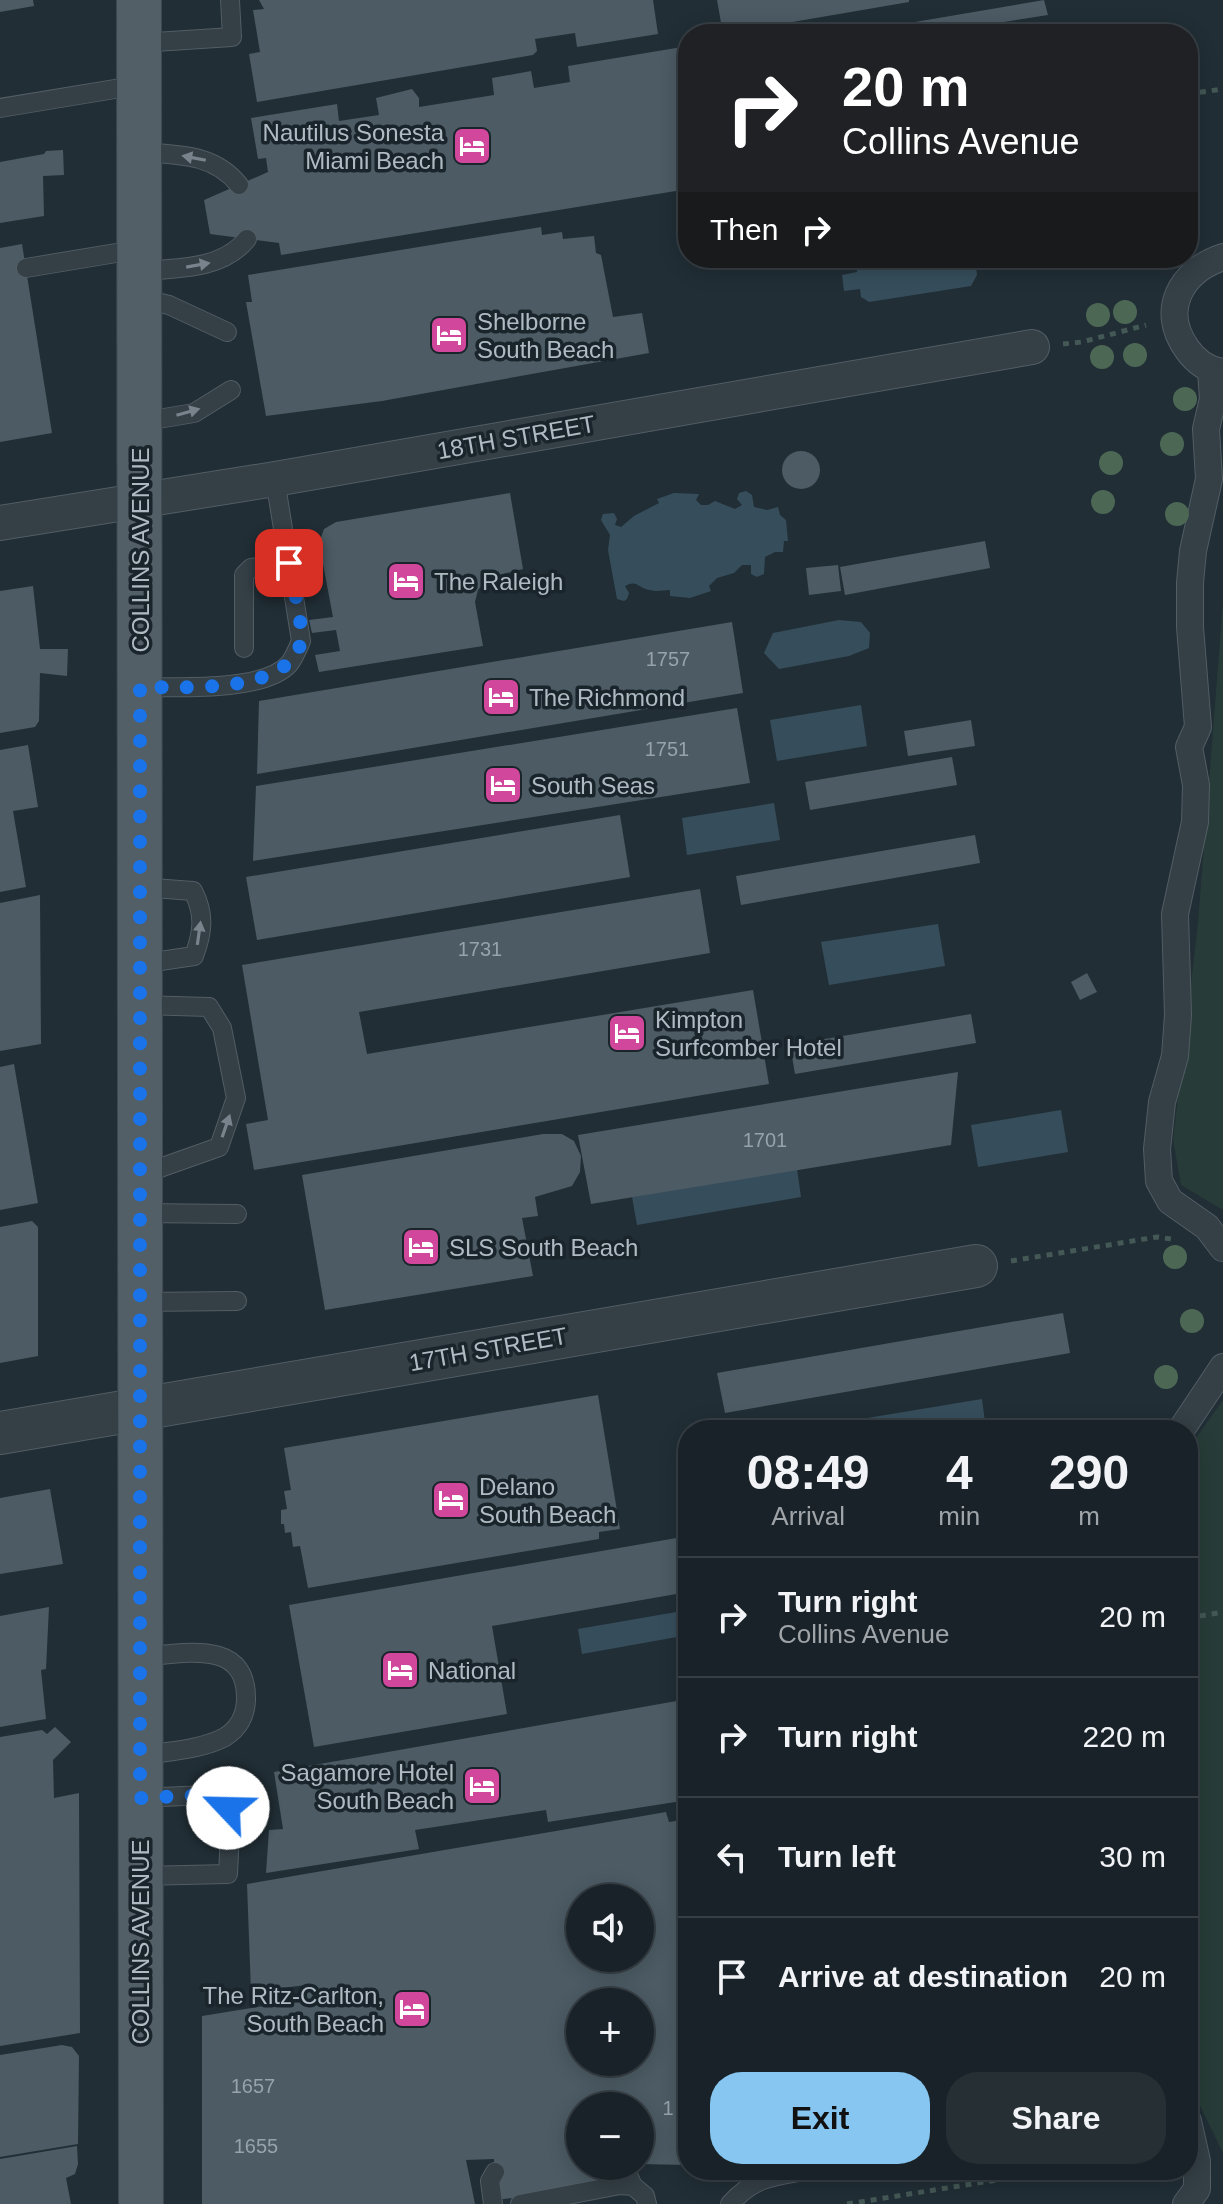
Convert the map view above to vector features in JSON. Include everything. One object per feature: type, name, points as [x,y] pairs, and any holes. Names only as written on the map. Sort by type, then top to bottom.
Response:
[{"type":"main road","name":"COLLINS AVENUE","points":[[139,0],[141,2204]]},
{"type":"street","points":[[1223,257],[1203,264],[1184,282],[1176,301],[1174,317],[1179,337],[1195,360],[1217,371],[1206,429],[1209,479],[1193,551],[1190,583],[1190,627],[1198,727],[1189,747],[1196,785],[1195,822],[1175,914],[1178,1015],[1175,1056],[1162,1102],[1157,1149],[1159,1181],[1170,1201],[1207,1227],[1223,1248]]},
{"type":"street","name":"18TH STREET","points":[[0,523],[141,502],[1032,347]]},
{"type":"street","name":"17TH STREET","points":[[0,1433],[976,1266]]},
{"type":"street","points":[[1188,1420],[1223,1367]]},
{"type":"street","points":[[1186,2204],[1197,2189],[1197,2180]]},
{"type":"lane","points":[[0,108],[232,37],[230,0]]},
{"type":"lane","points":[[139,152],[194,157],[214,163],[229,173],[239,185]]},
{"type":"lane","points":[[26,268],[140,273],[224,259],[247,239]]},
{"type":"lane","points":[[140,273],[169,305],[227,332]]},
{"type":"lane","points":[[140,422],[194,413],[231,390]]},
{"type":"lane","points":[[140,687],[210,686],[264,679],[288,665],[301,641],[275,479]]},
{"type":"lane","points":[[244,648],[244,575],[251,568],[289,563]]},
{"type":"lane","points":[[140,887],[193,891],[202,908],[200,939],[194,956],[140,985]]},
{"type":"lane","points":[[140,985],[209,1007],[222,1028],[236,1098],[219,1147],[140,1194]]},
{"type":"lane","points":[[140,1194],[237,1214]]},
{"type":"lane","points":[[140,1302],[237,1301]]},
{"type":"lane","points":[[140,1657],[204,1653],[222,1655],[240,1672],[246,1702],[239,1725],[227,1736],[140,1777]]},
{"type":"lane","points":[[140,1777],[228,1794],[228,1808]]},
{"type":"lane","points":[[141,1876],[228,1874],[230,1832]]},
{"type":"lane","points":[[493,2204],[490,2181],[495,2172]]},
{"type":"lane","points":[[630,2180],[645,2196],[647,2204]]},
{"type":"lane","points":[[730,2204],[751,2183],[759,2180]]},
{"type":"lane","points":[[520,2204],[620,2185],[633,2186]]},
{"type":"path","points":[[1198,93],[1223,89]]},
{"type":"path","points":[[1082,342],[1174,317]]},
{"type":"path","points":[[1025,1259],[1157,1237],[1183,1242]]},
{"type":"path","points":[[1198,1616],[1223,1612]]},
{"type":"path","points":[[847,2204],[997,2180]]},
{"type":"green space","points":[[1223,602],[1223,1210],[1181,1185],[1173,1140],[1198,923]]},
{"type":"green space","points":[[1223,1400],[1223,2153],[1198,2102],[1198,1435]]},
{"type":"water","points":[[856,268],[976,268],[977,275],[971,286],[869,302],[861,297],[860,289],[844,291],[842,275],[857,272]]},
{"type":"water","points":[[746,491],[752,495],[754,507],[767,510],[778,507],[780,515],[786,520],[788,541],[784,541],[783,552],[765,557],[764,574],[757,577],[751,574],[751,565],[742,565],[734,573],[717,578],[709,586],[711,591],[690,598],[670,596],[670,590],[652,591],[632,583],[625,586],[629,593],[627,599],[617,599],[608,550],[610,535],[601,520],[603,514],[614,513],[617,519],[615,525],[621,527],[659,503],[657,499],[674,493],[699,494],[696,500],[701,505],[715,501],[735,509],[742,505],[737,499],[739,493]]},
{"type":"water","points":[[839,620],[861,622],[870,633],[869,648],[849,656],[779,669],[764,653],[773,633]]},
{"type":"water","points":[[861,705],[867,746],[777,761],[770,720]]},
{"type":"water","points":[[774,803],[780,840],[687,855],[682,818]]},
{"type":"water","points":[[938,924],[945,966],[829,985],[821,942]]},
{"type":"water","points":[[1061,1110],[1068,1152],[978,1167],[971,1125]]},
{"type":"water","points":[[797,1169],[801,1197],[637,1225],[632,1197]]},
{"type":"water","points":[[982,1399],[985,1420],[855,1420]]},
{"type":"water","points":[[678,1612],[678,1637],[582,1654],[578,1629]]},
{"type":"building","points":[[0,0],[33,0],[34,6],[0,12]]},
{"type":"building","points":[[259,0],[653,0],[658,34],[577,47],[575,33],[535,39],[537,51],[533,55],[257,102],[249,54],[260,52],[253,10],[264,9]]},
{"type":"building","points":[[717,0],[909,0],[781,24],[721,24]]},
{"type":"building","points":[[1044,0],[1048,15],[991,24],[903,24]]},
{"type":"building","name":"Nautilus Sonesta Miami Beach","points":[[678,48],[678,191],[281,255],[279,243],[210,234],[204,200],[268,172],[266,158],[258,159],[251,118],[337,104],[339,121],[379,115],[376,98],[412,89],[419,98],[419,107],[494,95],[492,78],[531,71],[534,88],[570,82],[568,66]]},
{"type":"building","points":[[63,150],[64,175],[43,176],[44,216],[0,223],[0,162]]},
{"type":"building","name":"Shelborne South Beach","points":[[541,227],[542,235],[562,232],[563,239],[594,236],[596,253],[601,255],[613,317],[642,313],[649,353],[382,401],[266,416],[246,302],[252,302],[248,275]]},
{"type":"building","points":[[22,244],[52,433],[0,442],[0,248]]},
{"type":"building","points":[[801,451],[814,457],[820,470],[814,483],[801,489],[788,483],[782,470],[788,457]]},
{"type":"building","name":"The Raleigh","points":[[510,493],[523,569],[488,578],[478,590],[475,602],[483,646],[319,672],[315,655],[340,651],[336,630],[312,633],[309,620],[333,617],[319,543],[324,529],[336,522]]},
{"type":"building","points":[[985,541],[990,568],[845,595],[840,567]]},
{"type":"building","points":[[838,565],[841,591],[809,595],[806,568]]},
{"type":"building","points":[[33,586],[40,649],[68,649],[67,676],[40,673],[39,721],[35,727],[0,733],[0,591]]},
{"type":"building","name":"The Richmond","points":[[732,622],[743,693],[257,774],[259,701]]},
{"type":"building","name":"South Seas","points":[[737,708],[750,783],[253,861],[256,786]]},
{"type":"building","points":[[971,720],[975,746],[908,756],[904,731]]},
{"type":"building","points":[[28,745],[38,807],[13,811],[26,887],[0,892],[0,750]]},
{"type":"building","points":[[952,757],[957,785],[810,810],[805,782]]},
{"type":"building","points":[[620,815],[630,877],[257,940],[246,877]]},
{"type":"building","points":[[975,835],[980,863],[741,905],[736,876]]},
{"type":"building","name":"Kimpton Surfcomber Hotel","points":[[700,889],[710,953],[359,1012],[367,1054],[753,990],[769,1084],[254,1170],[246,1124],[268,1120],[242,965]]},
{"type":"building","points":[[40,895],[41,1044],[0,1051],[0,903]]},
{"type":"building","points":[[1087,973],[1097,992],[1080,1000],[1071,982]]},
{"type":"building","points":[[971,1014],[976,1043],[795,1074],[790,1045]]},
{"type":"building","points":[[14,1064],[38,1203],[0,1210],[0,1067]]},
{"type":"building","points":[[958,1072],[951,1145],[591,1204],[578,1135]]},
{"type":"building","name":"SLS South Beach","points":[[543,1134],[562,1134],[574,1141],[581,1156],[580,1172],[572,1186],[535,1197],[538,1216],[522,1218],[533,1276],[325,1310],[302,1175]]},
{"type":"building","points":[[32,1221],[38,1227],[38,1356],[0,1363],[0,1227]]},
{"type":"building","points":[[1063,1313],[1070,1353],[725,1413],[717,1373]]},
{"type":"building","name":"Delano South Beach","points":[[598,1395],[620,1529],[599,1532],[599,1539],[308,1588],[300,1546],[293,1547],[291,1532],[285,1533],[284,1524],[281,1524],[281,1510],[287,1509],[284,1491],[291,1490],[284,1448]]},
{"type":"building","points":[[50,1489],[63,1564],[0,1574],[0,1498]]},
{"type":"building","name":"National","points":[[678,1538],[678,1594],[492,1626],[507,1714],[314,1747],[289,1605]]},
{"type":"building","points":[[49,1607],[46,1669],[41,1670],[46,1719],[0,1727],[0,1616]]},
{"type":"building","name":"Sagamore Hotel South Beach","points":[[678,1701],[678,1802],[548,1822],[546,1810],[415,1830],[419,1849],[266,1873],[269,1830],[283,1829],[274,1772]]},
{"type":"building","points":[[55,1727],[71,1742],[53,1760],[54,1798],[79,1793],[80,2033],[0,2046],[0,1737],[42,1730],[47,1734]]},
{"type":"building","name":"The Ritz-Carlton, South Beach","points":[[666,1812],[669,1822],[678,1821],[678,2165],[654,2164],[654,2092],[566,2092],[566,2180],[595,2180],[595,2188],[496,2200],[494,2159],[466,2160],[475,2204],[202,2204],[202,2016],[307,1999],[306,1985],[251,1992],[247,1884]]},
{"type":"building","points":[[62,2045],[72,2047],[79,2056],[78,2144],[0,2157],[0,2055]]},
{"type":"building","points":[[77,2146],[75,2174],[66,2178],[71,2204],[0,2204],[0,2159]]},
{"type":"place","name":"Nautilus Sonesta Miami Beach","points":[[472,146]]},
{"type":"place","name":"Shelborne South Beach","points":[[449,335]]},
{"type":"place","name":"The Raleigh","points":[[406,581]]},
{"type":"place","name":"The Richmond","points":[[501,697]]},
{"type":"place","name":"South Seas","points":[[503,785]]},
{"type":"place","name":"Kimpton Surfcomber Hotel","points":[[627,1033]]},
{"type":"place","name":"SLS South Beach","points":[[421,1247]]},
{"type":"place","name":"Delano South Beach","points":[[451,1500]]},
{"type":"place","name":"National","points":[[400,1670]]},
{"type":"place","name":"Sagamore Hotel South Beach","points":[[482,1786]]},
{"type":"place","name":"The Ritz-Carlton, South Beach","points":[[412,2009]]},
{"type":"route","points":[[228,1808],[228,1794],[140,1798],[140,687],[210,686],[264,679],[288,665],[301,641],[289,563]]}]
